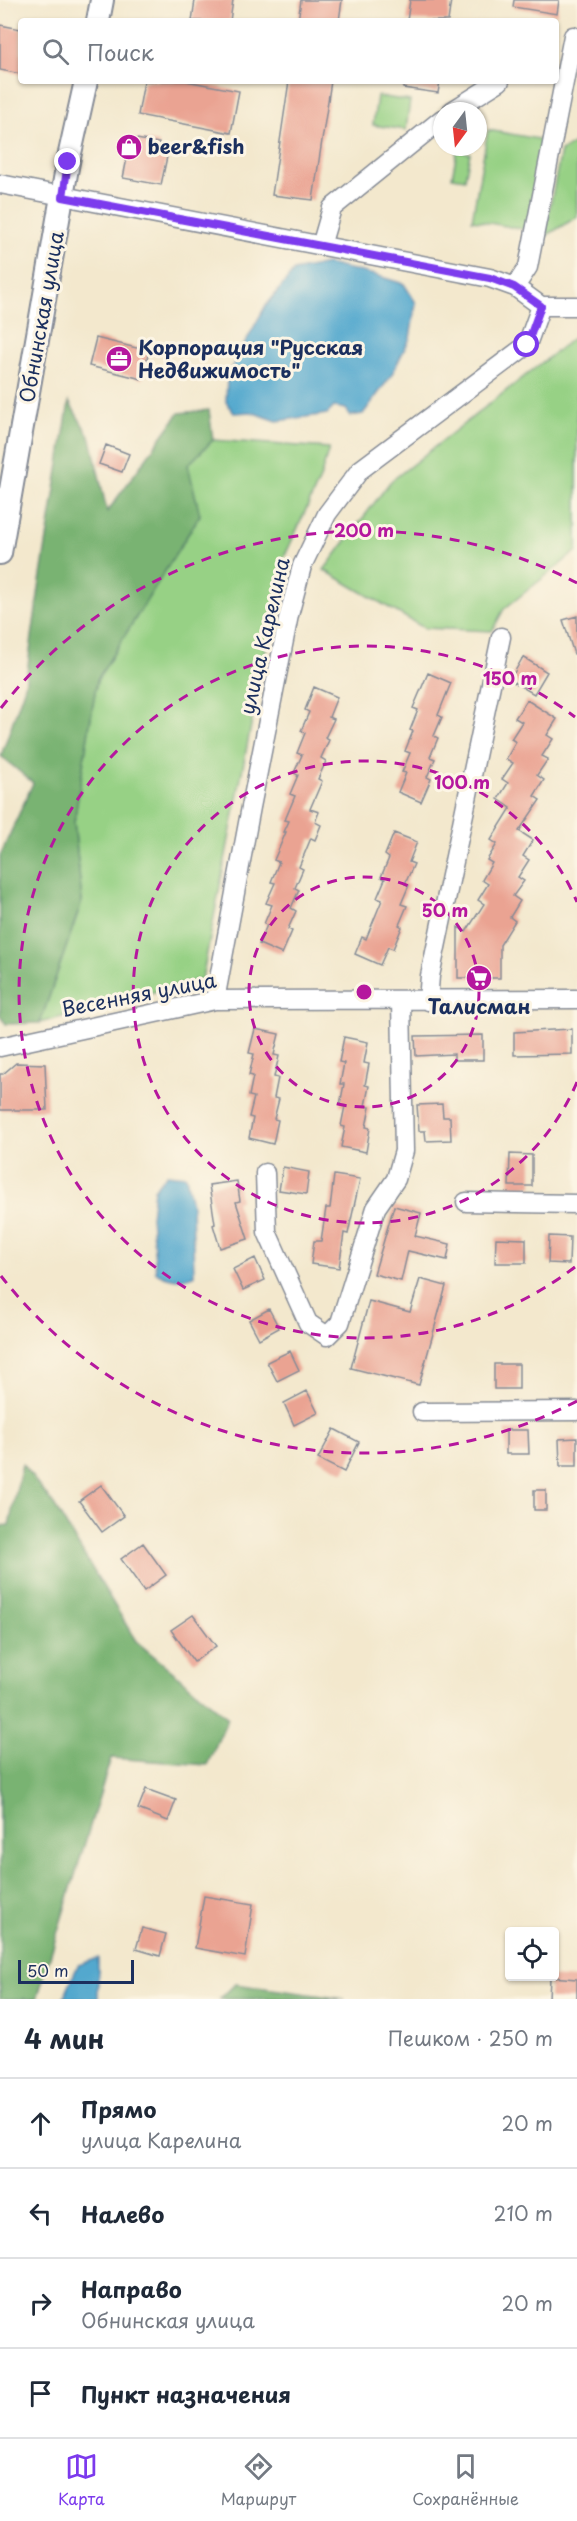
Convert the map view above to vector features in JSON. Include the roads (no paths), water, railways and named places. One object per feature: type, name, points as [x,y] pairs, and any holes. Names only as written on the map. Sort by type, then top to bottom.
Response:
[{"type":"street","points":[[99,18],[102,0]]},
{"type":"street","points":[[559,44],[575,35]]},
{"type":"street","points":[[514,287],[528,267],[575,35]]},
{"type":"street","name":"Обнинская улица","points":[[0,553],[85,84]]},
{"type":"street","points":[[466,102],[495,84]]},
{"type":"street","points":[[321,246],[332,208],[433,126]]},
{"type":"street","points":[[0,184],[490,278],[514,287],[541,306],[577,306]]},
{"type":"street","name":"улица Карелина","points":[[215,1000],[265,739],[302,566],[327,514],[360,470],[527,345],[541,306]]},
{"type":"street","points":[[428,1001],[430,976],[501,637]]},
{"type":"street","name":"Весенняя улица","points":[[0,1047],[215,1000],[577,999]]},
{"type":"street","points":[[265,1173],[267,1232],[308,1323],[327,1336],[340,1323],[376,1208],[396,1179],[404,1150],[401,1001]]},
{"type":"street","points":[[466,1202],[577,1204]]},
{"type":"street","points":[[422,1412],[577,1412]]},
{"type":"water","points":[[327,264],[404,284],[416,303],[410,338],[391,376],[363,414],[350,416],[346,409],[334,407],[327,414],[277,421],[251,412],[234,413],[226,402],[227,376],[265,307],[294,271]]},
{"type":"water","points":[[167,1174],[186,1176],[192,1205],[194,1276],[189,1278],[174,1278],[156,1272],[151,1217],[154,1189]]},
{"type":"water","points":[[98,1958],[98,1999],[63,1999],[78,1965]]},
{"type":"place","name":"beer&fish","points":[[129,147]]},
{"type":"place","name":"Корпорация \"Русская Недвижимость\"","points":[[119,359]]},
{"type":"place","name":"Талисман","points":[[479,978]]}]
